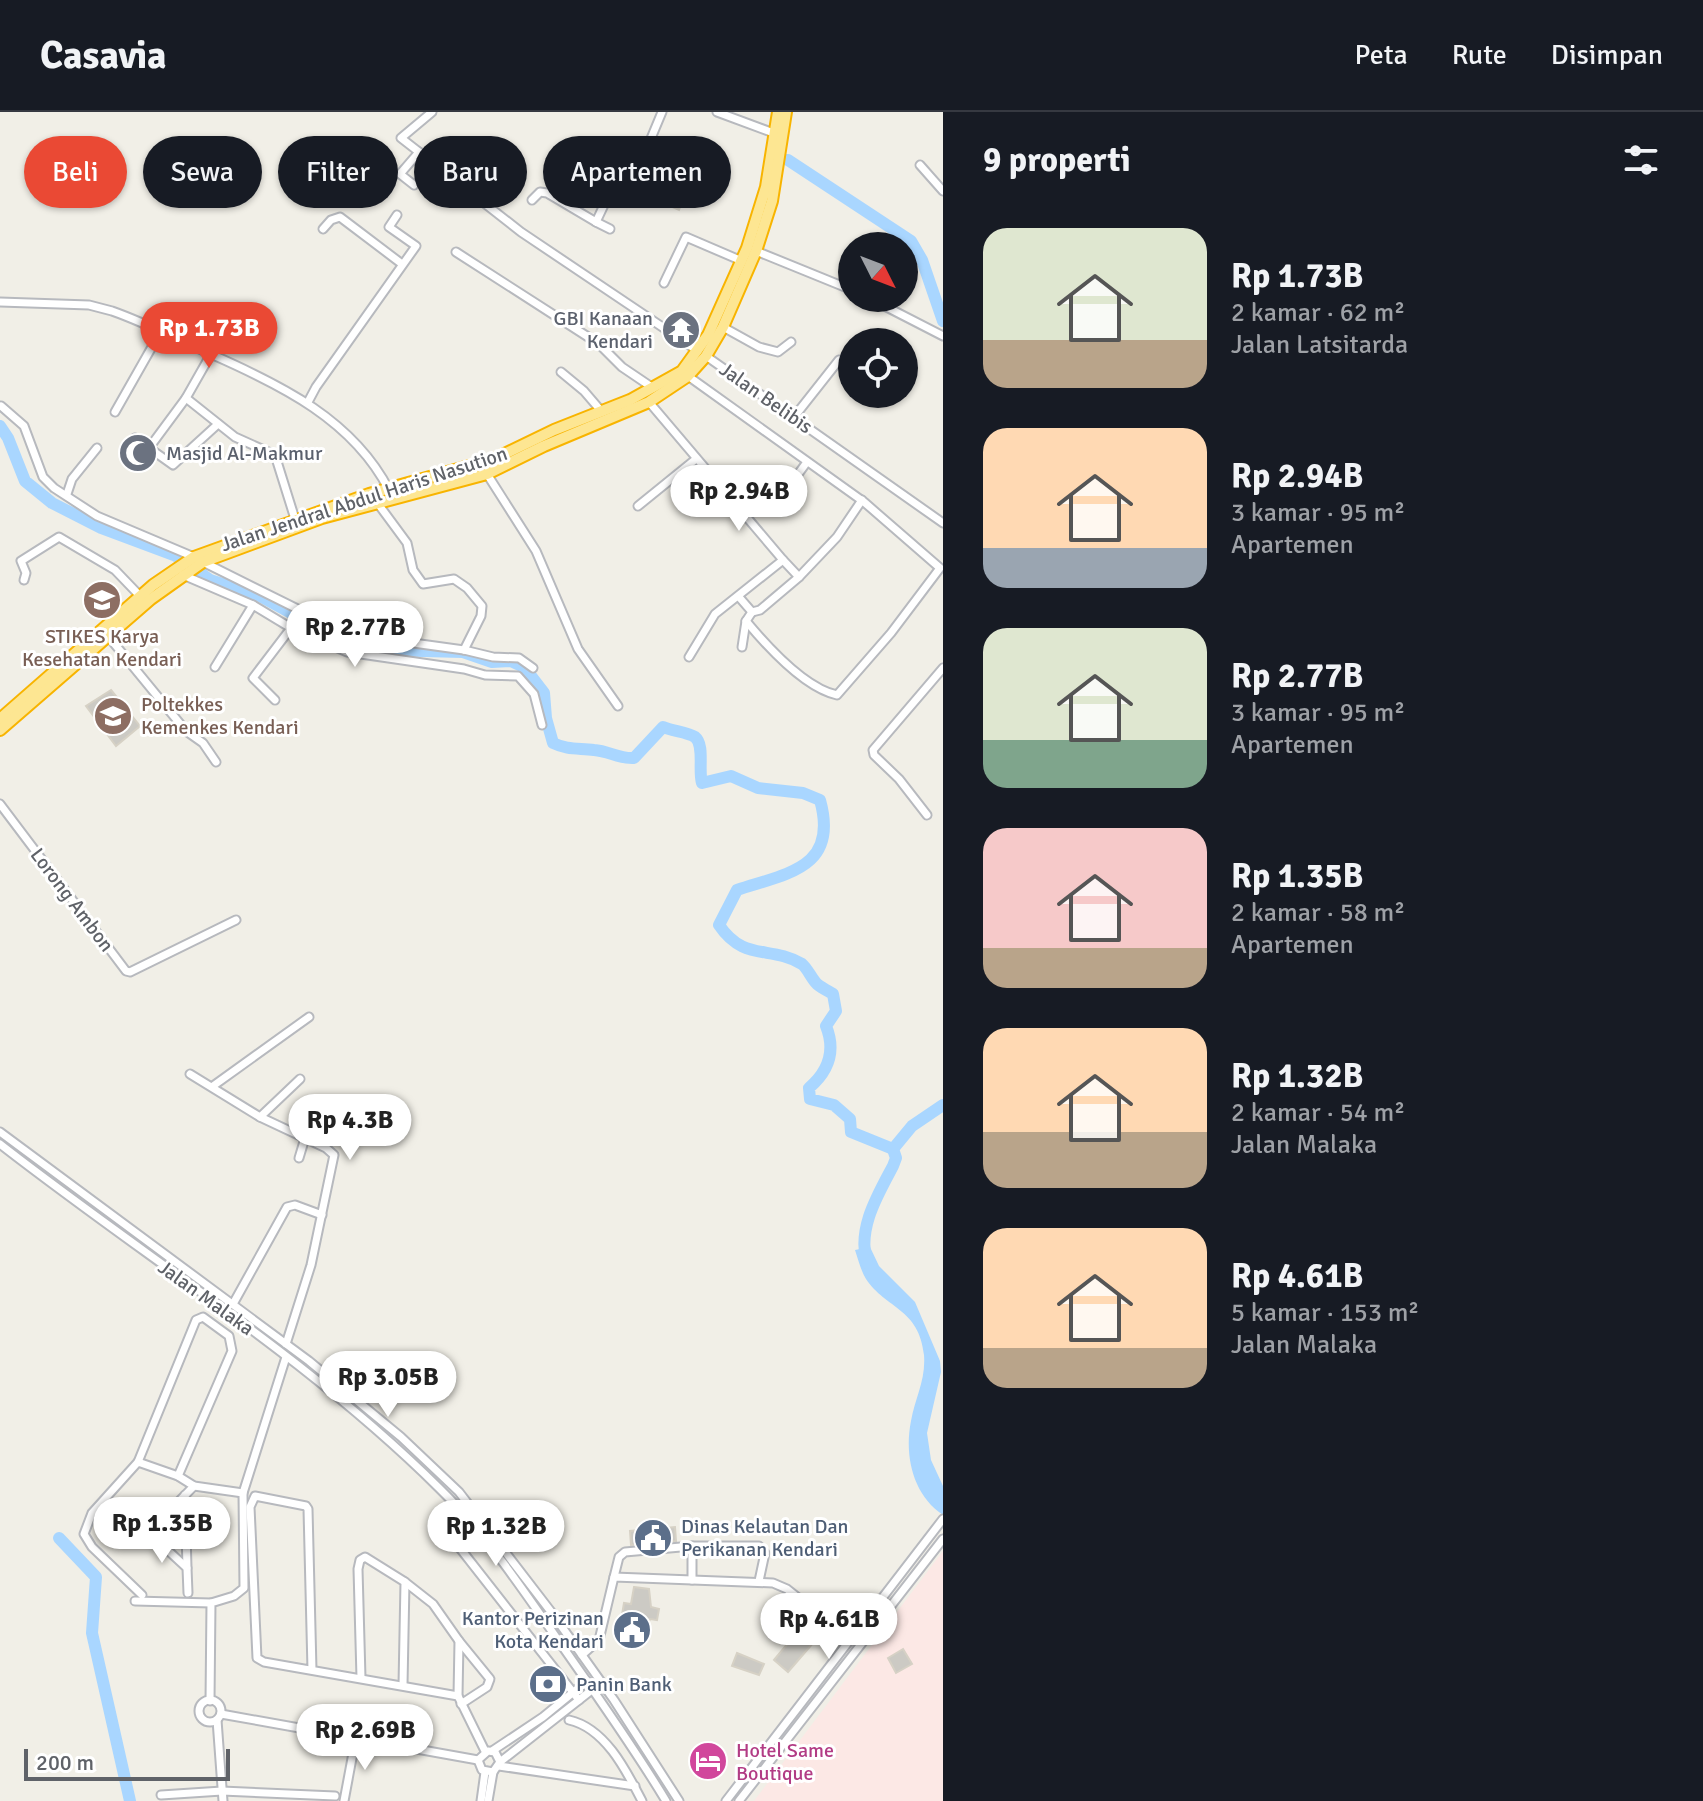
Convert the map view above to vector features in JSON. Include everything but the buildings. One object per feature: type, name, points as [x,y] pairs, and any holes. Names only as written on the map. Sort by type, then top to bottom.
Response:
[{"type":"highway","name":"Jalan Jendral Abdul Haris Nasution","points":[[222,550],[376,501],[390,493],[487,474],[544,446],[649,402],[688,376],[756,251],[772,201],[778,112]]},
{"type":"highway","name":"Jalan Jendral Abdul Haris Nasution","points":[[0,730],[140,596],[197,561],[295,519],[476,466],[654,389],[682,371],[702,354],[723,327],[763,201],[777,135],[786,112]]},
{"type":"highway","name":"Jalan Jendral Abdul Haris Nasution","points":[[0,719],[108,636],[180,571]]},
{"type":"street","points":[[414,148],[401,138],[432,112]]},
{"type":"street","points":[[596,222],[620,171],[636,166],[642,160],[662,112]]},
{"type":"street","points":[[717,112],[777,135]]},
{"type":"street","points":[[414,158],[400,174],[414,185]]},
{"type":"street","points":[[920,165],[943,191]]},
{"type":"street","points":[[532,200],[543,191],[610,229]]},
{"type":"street","name":"Jalan Belibis","points":[[490,208],[943,523]]},
{"type":"street","points":[[308,402],[416,246],[389,227],[397,215]]},
{"type":"street","points":[[323,229],[331,220],[340,217],[402,264]]},
{"type":"street","points":[[664,283],[686,237],[742,261]]},
{"type":"street","points":[[756,251],[838,284]]},
{"type":"street","points":[[456,252],[599,344],[622,367],[654,389]]},
{"type":"street","points":[[0,302],[89,305],[161,331],[211,354],[308,402],[352,441],[379,473],[390,493]]},
{"type":"street","points":[[896,312],[943,336]]},
{"type":"street","points":[[723,327],[769,351],[778,352],[791,342]]},
{"type":"street","points":[[115,412],[161,331]]},
{"type":"street","points":[[149,448],[186,398],[211,354]]},
{"type":"street","points":[[794,417],[838,361]]},
{"type":"street","points":[[561,372],[584,391],[602,412]]},
{"type":"street","points":[[688,376],[862,500],[934,561],[939,571],[839,693],[827,692],[791,667],[746,621]]},
{"type":"street","points":[[186,398],[241,441],[275,455],[295,519]]},
{"type":"street","points":[[649,402],[799,577]]},
{"type":"street","points":[[1,406],[24,426],[43,477],[97,516],[348,634],[493,657],[519,658],[533,668]]},
{"type":"street","points":[[135,438],[173,465],[218,424]]},
{"type":"street","points":[[67,494],[72,479],[97,448]]},
{"type":"street","points":[[638,506],[696,459]]},
{"type":"street","points":[[779,500],[807,462]]},
{"type":"street","points":[[487,474],[536,551],[578,649],[618,706]]},
{"type":"street","points":[[742,647],[746,621],[752,612],[760,610],[799,577],[837,537],[862,500]]},
{"type":"street","points":[[376,501],[407,543],[413,570],[423,584],[454,579],[467,588],[482,606],[481,616],[464,650]]},
{"type":"street","points":[[24,580],[26,573],[21,561],[59,537],[115,570],[140,596]]},
{"type":"street","points":[[689,657],[715,614],[783,560]]},
{"type":"street","points":[[180,571],[253,605],[291,628],[347,652],[464,669],[485,675],[518,676],[534,694],[542,725]]},
{"type":"street","points":[[739,597],[752,612]]},
{"type":"street","points":[[215,667],[253,605]]},
{"type":"street","points":[[275,700],[253,678],[291,628]]},
{"type":"street","points":[[108,636],[186,731],[203,743],[216,762]]},
{"type":"street","points":[[927,815],[899,779],[875,757],[873,750],[943,668]]},
{"type":"street","name":"Lorong Ambon","points":[[0,804],[126,971],[130,972],[236,920]]},
{"type":"street","points":[[213,1086],[309,1017]]},
{"type":"street","points":[[190,1074],[260,1117],[329,1150],[335,1158],[311,1265],[286,1344]]},
{"type":"street","points":[[260,1117],[300,1079]]},
{"type":"street","name":"Jalan Malaka","points":[[0,1132],[286,1344],[401,1437],[459,1492],[582,1655],[679,1801]]},
{"type":"street","points":[[299,1158],[305,1138]]},
{"type":"street","name":"Jalan Malaka","points":[[1,1148],[193,1288],[368,1422],[451,1501],[504,1564],[579,1687],[666,1801]]},
{"type":"street","points":[[233,1304],[287,1207],[295,1205],[322,1215]]},
{"type":"street","points":[[193,1288],[199,1279]]},
{"type":"street","points":[[142,1595],[92,1547],[84,1534],[92,1513],[138,1462],[196,1320],[203,1317],[229,1336],[232,1351],[178,1476]]},
{"type":"street","points":[[135,1601],[211,1603],[238,1594],[244,1588],[243,1493],[285,1360]]},
{"type":"street","points":[[138,1462],[178,1476],[194,1486],[243,1493]]},
{"type":"street","points":[[142,1539],[194,1486]]},
{"type":"street","points":[[185,1495],[188,1593]]},
{"type":"street","points":[[312,1670],[308,1509],[306,1506],[255,1496],[250,1507],[255,1654],[264,1662],[312,1670],[403,1685],[460,1700],[487,1687],[490,1679],[433,1604],[367,1557],[360,1560],[361,1678]]},
{"type":"street","points":[[726,1801],[943,1519]]},
{"type":"street","points":[[148,1532],[187,1568]]},
{"type":"street","points":[[452,1538],[585,1695],[494,1768],[488,1801]]},
{"type":"street","points":[[739,1801],[943,1539]]},
{"type":"street","points":[[582,1655],[593,1648],[619,1557],[625,1552],[692,1546],[759,1546],[765,1553],[759,1581]]},
{"type":"street","points":[[692,1546],[692,1580]]},
{"type":"street","points":[[614,1577],[759,1581],[787,1589],[851,1640]]},
{"type":"street","points":[[403,1685],[405,1582]]},
{"type":"street","points":[[210,1701],[211,1603]]},
{"type":"street","points":[[875,1609],[883,1615]]},
{"type":"street","points":[[459,1641],[460,1700],[488,1751],[498,1755],[481,1801]]},
{"type":"street","points":[[478,1760],[521,1732],[579,1687]]},
{"type":"street","points":[[210,1701],[201,1706],[200,1715],[207,1722],[219,1717],[356,1737],[478,1760]]},
{"type":"street","points":[[210,1701],[220,1706],[223,1801]]},
{"type":"street","points":[[569,1720],[602,1737],[642,1801]]},
{"type":"street","points":[[521,1732],[528,1740]]},
{"type":"street","points":[[354,1801],[344,1800],[356,1737]]},
{"type":"street","points":[[478,1760],[480,1767],[635,1786]]},
{"type":"street","points":[[161,1795],[222,1791],[335,1796]]},
{"type":"shaded area","points":[[943,1551],[943,1801],[754,1801]]},
{"type":"water","points":[[870,1247],[879,1266],[915,1302],[940,1361],[941,1372],[927,1433],[931,1460],[943,1486],[943,1515],[924,1497],[910,1461],[909,1434],[924,1364],[921,1339],[909,1318],[874,1289],[864,1276],[855,1250]]},
{"type":"waterway","points":[[788,160],[911,241],[922,260],[943,321]]},
{"type":"waterway","points":[[0,426],[25,481],[52,503],[101,528],[176,556],[210,580],[260,596],[346,643],[384,650],[463,652],[492,662],[511,661],[524,667],[544,693],[546,718],[553,743],[634,758],[663,727],[692,735],[698,741],[702,783],[731,776],[758,788],[803,793],[820,800],[824,823],[816,854],[791,872],[737,890],[719,925],[728,937],[748,949],[790,958],[802,964],[817,984],[833,994],[836,1011],[826,1026],[830,1044],[829,1060],[822,1075],[809,1088],[810,1099],[834,1105],[850,1119],[851,1132],[893,1149]]},
{"type":"waterway","points":[[867,1263],[867,1225],[896,1158],[893,1149],[912,1126],[943,1105]]},
{"type":"waterway","points":[[59,1538],[96,1577],[92,1633],[130,1801]]},
{"type":"place","name":"GBI Kanaan Kendari","points":[[681,330]]},
{"type":"place","name":"Masjid Al-Makmur","points":[[138,453]]},
{"type":"place","name":"STIKES Karya Kesehatan Kendari","points":[[102,600]]},
{"type":"place","name":"Poltekkes Kemenkes Kendari","points":[[113,716]]},
{"type":"place","name":"Dinas Kelautan Dan Perikanan Kendari","points":[[653,1538]]},
{"type":"place","name":"Kantor Perizinan Kota Kendari","points":[[632,1630]]},
{"type":"place","name":"Panin Bank","points":[[548,1684]]},
{"type":"place","name":"Hotel Same Boutique","points":[[708,1761]]}]
